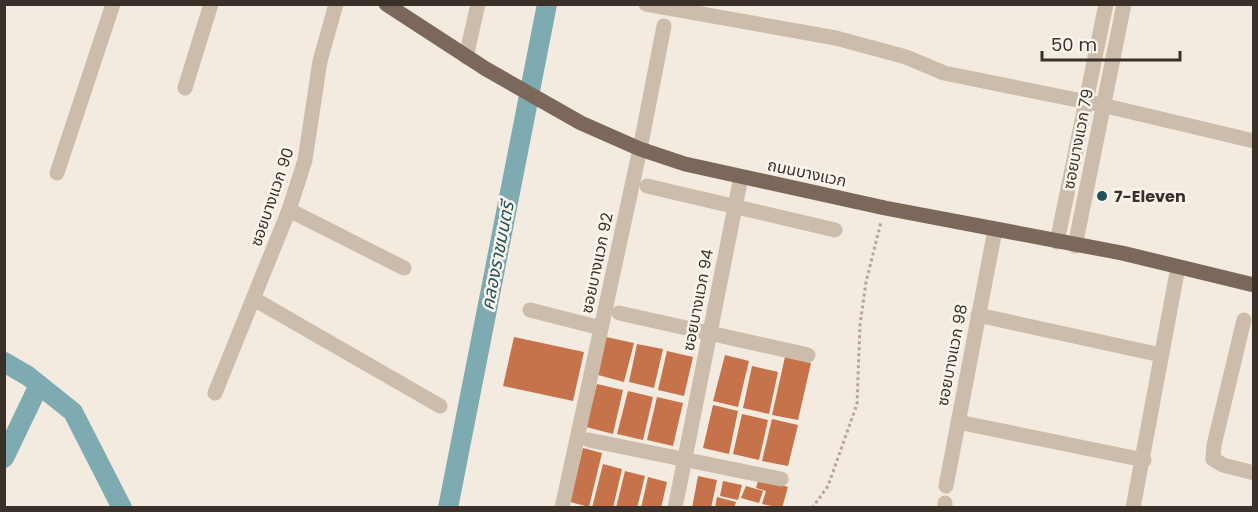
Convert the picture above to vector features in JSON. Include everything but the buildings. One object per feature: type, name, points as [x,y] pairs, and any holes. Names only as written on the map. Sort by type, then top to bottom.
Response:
[{"type":"main road","name":"ถนนบางแวก","points":[[386,4],[466,57],[581,123],[640,149],[685,164],[1254,285]]},
{"type":"street","points":[[57,173],[113,4]]},
{"type":"street","points":[[185,88],[211,4]]},
{"type":"street","name":"ซอยบางแวก 90","points":[[215,393],[289,210],[305,160],[320,61],[336,4]]},
{"type":"street","points":[[466,57],[478,4]]},
{"type":"street","points":[[646,4],[836,38],[906,57],[944,73],[1102,105],[1254,141]]},
{"type":"street","name":"ซอยบางแวก 79","points":[[1058,242],[1106,4]]},
{"type":"street","name":"ซอยบางแวก 79","points":[[1076,246],[1102,105],[1124,4]]},
{"type":"street","name":"ซอยบางแวก 92","points":[[562,507],[640,149],[664,26]]},
{"type":"street","name":"ซอยบางแวก 94","points":[[675,507],[741,177]]},
{"type":"street","points":[[646,186],[835,230]]},
{"type":"street","points":[[289,210],[404,268]]},
{"type":"street","name":"ซอยบางแวก 98","points":[[946,486],[995,230]]},
{"type":"street","points":[[1133,507],[1144,460],[1178,267]]},
{"type":"street","points":[[254,299],[440,406]]},
{"type":"street","points":[[530,310],[601,328]]},
{"type":"street","points":[[619,313],[808,355]]},
{"type":"street","points":[[978,315],[1161,355]]},
{"type":"street","points":[[1244,320],[1214,445],[1213,459],[1223,465],[1254,473]]},
{"type":"street","points":[[958,422],[1144,460]]},
{"type":"street","points":[[589,440],[782,479]]},
{"type":"path","points":[[812,507],[828,486],[857,404],[860,325],[866,282],[885,208]]},
{"type":"waterway","name":"คลองราชมนตรี","points":[[448,508],[547,4]]},
{"type":"waterway","points":[[4,362],[28,376],[73,412],[122,508]]},
{"type":"waterway","points":[[4,458],[39,385]]},
{"type":"place","name":"7-Eleven","points":[[1102,196]]}]
